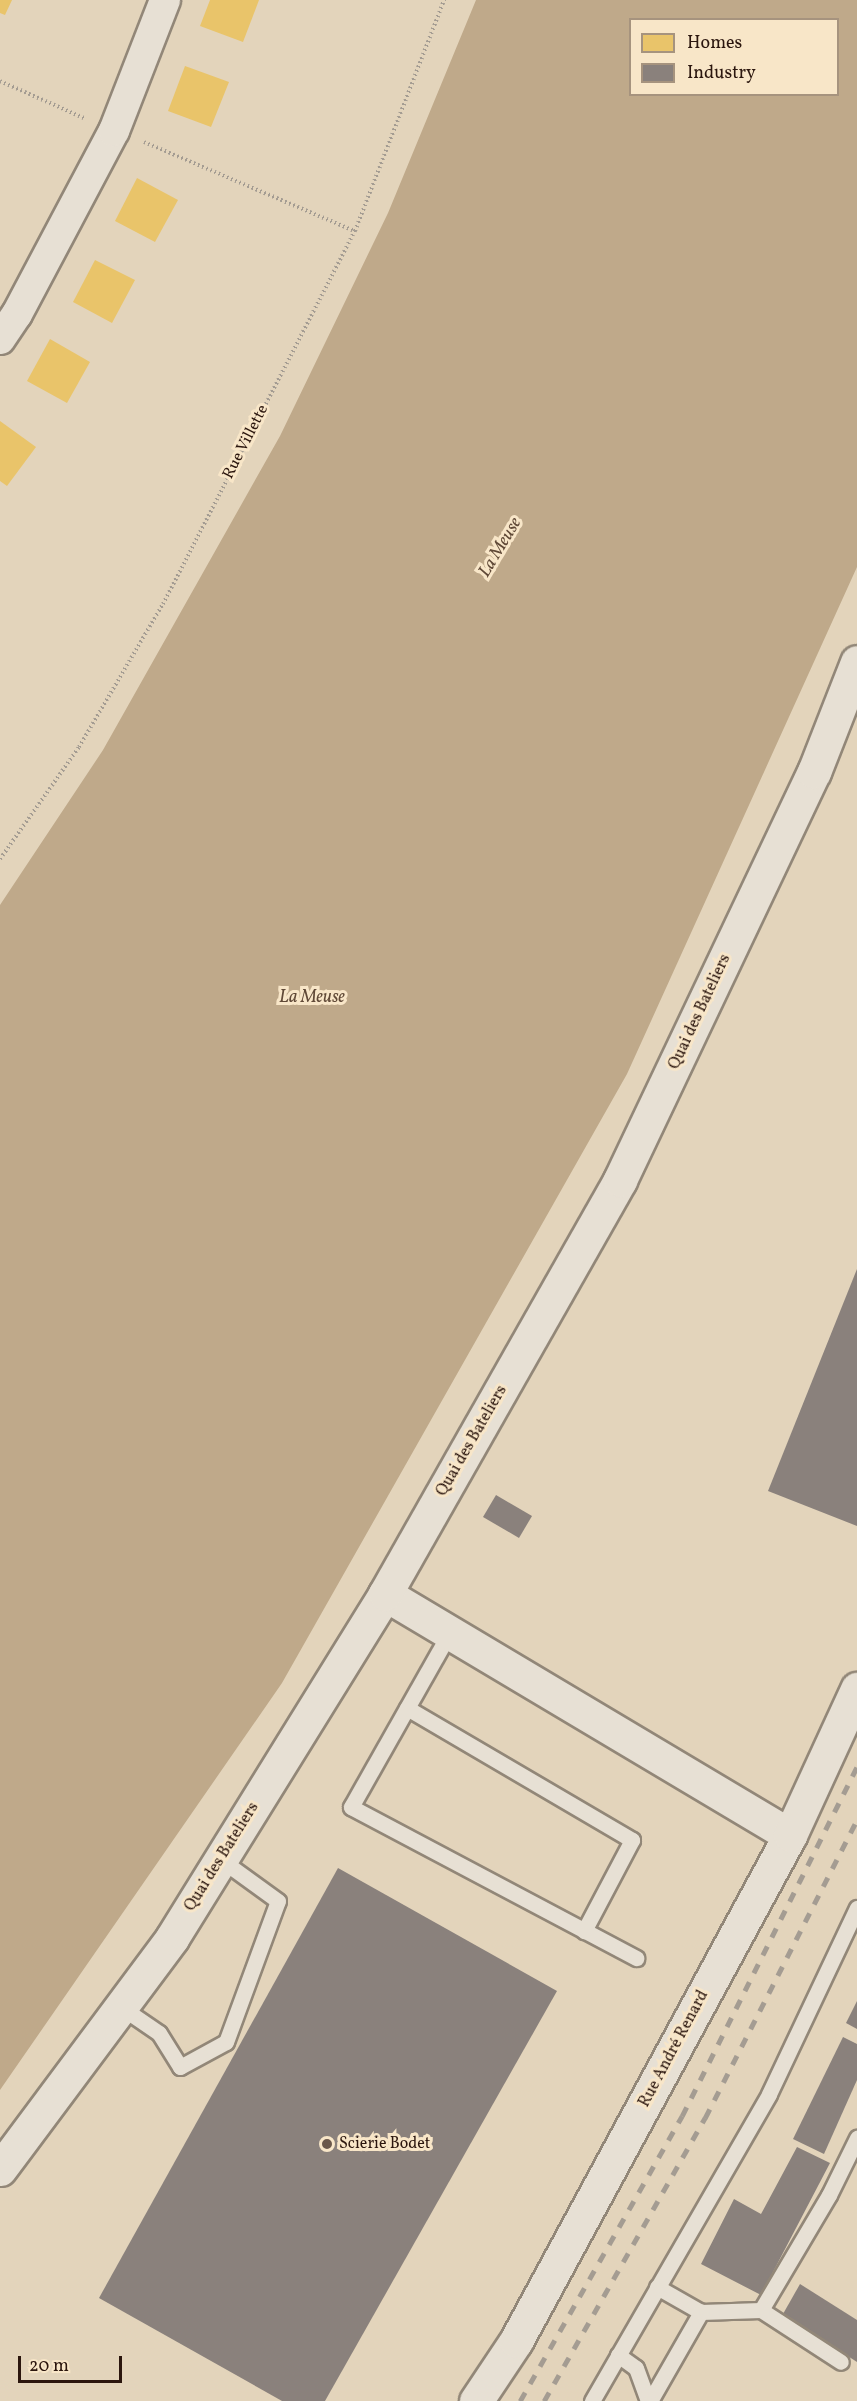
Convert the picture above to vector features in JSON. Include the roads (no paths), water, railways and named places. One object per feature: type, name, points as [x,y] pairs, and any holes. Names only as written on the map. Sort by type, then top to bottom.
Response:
[{"type":"street","points":[[0,339],[17,314],[114,131],[165,0]]},
{"type":"street","name":"Quai des Bateliers","points":[[0,2169],[172,1938],[385,1594],[620,1180],[814,772],[857,662]]},
{"type":"street","points":[[385,1594],[790,1835]]},
{"type":"street","name":"Rue André Renard","points":[[476,2401],[516,2341],[790,1835],[857,1689]]},
{"type":"lane","points":[[450,1632],[351,1806],[636,1958]]},
{"type":"lane","points":[[407,1708],[632,1840],[584,1931]]},
{"type":"lane","points":[[121,2007],[159,2033],[180,2067],[226,2042],[278,1901],[220,1859]]},
{"type":"lane","points":[[592,2401],[769,2094],[857,1908]]},
{"type":"lane","points":[[761,2310],[829,2195],[857,2138]]},
{"type":"lane","points":[[657,2287],[701,2312],[761,2310],[841,2362]]},
{"type":"lane","points":[[649,2401],[701,2312]]},
{"type":"lane","points":[[618,2355],[636,2368],[649,2401]]},
{"type":"water","name":"La Meuse","points":[[476,0],[857,0],[857,567],[627,1074],[282,1683],[0,2090],[0,905],[103,750],[280,436],[388,213]]},
{"type":"railway","points":[[520,2401],[682,2116],[857,1767]]},
{"type":"railway","points":[[544,2401],[705,2118],[857,1820]]},
{"type":"place","name":"Scierie Bodet","points":[[327,2144]]}]
